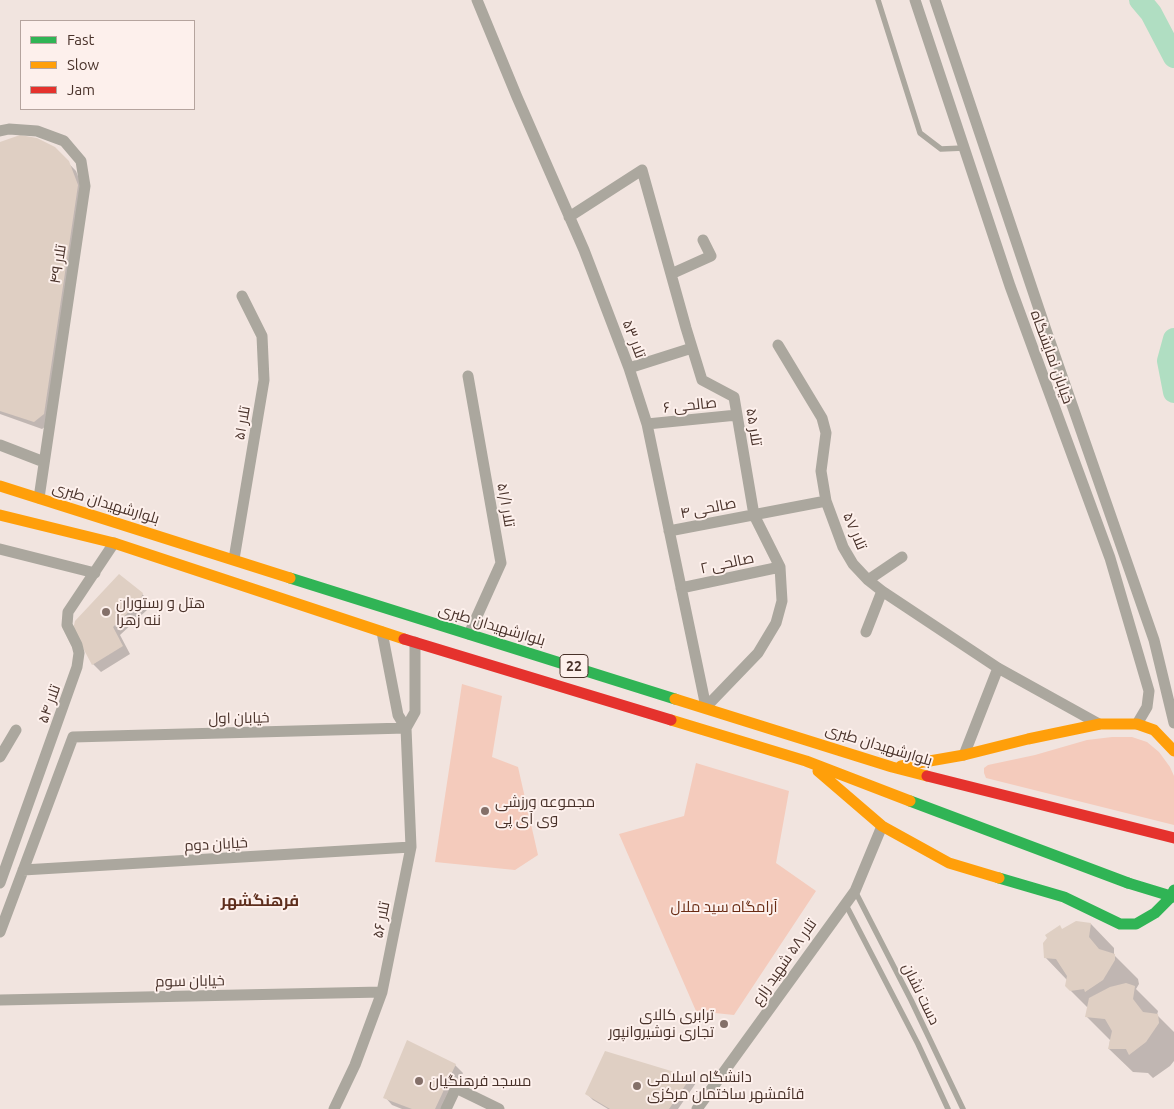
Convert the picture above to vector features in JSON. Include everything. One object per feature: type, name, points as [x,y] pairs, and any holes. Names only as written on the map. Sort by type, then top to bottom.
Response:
[{"type":"highway","name":"بلوارشهیدان طبری","points":[[0,486],[892,767],[1174,838]]},
{"type":"highway","name":"22","points":[[0,515],[114,543],[382,632],[806,761],[1128,883],[1174,897]]},
{"type":"highway","points":[[892,767],[964,755],[1028,738],[1100,724],[1137,724],[1154,730],[1174,751]]},
{"type":"highway","points":[[806,761],[882,826],[949,863],[1064,898],[1120,924],[1136,924],[1155,913],[1171,898],[1174,890]]},
{"type":"street","name":"تلار ۵۳","points":[[476,0],[584,250],[629,368],[647,424],[706,707]]},
{"type":"street","name":"خیابان نمایشگاه","points":[[915,0],[1010,286],[1110,558],[1149,691],[1148,708],[1137,724]]},
{"type":"street","name":"خیابان نمایشگاه","points":[[935,0],[1046,330],[1154,640],[1174,723]]},
{"type":"street","name":"تلار ۴۹","points":[[0,131],[9,129],[38,130],[64,141],[81,161],[85,186],[38,498]]},
{"type":"street","name":"تلار ۵۵","points":[[569,217],[642,170],[702,380],[734,397],[754,515],[780,567],[782,602],[776,623],[758,653],[706,707]]},
{"type":"street","points":[[671,274],[711,256],[703,240]]},
{"type":"street","name":"تلار ۵۱","points":[[234,559],[264,380],[262,336],[242,296]]},
{"type":"street","name":"تلار ۵۷","points":[[778,345],[822,418],[826,433],[821,471],[826,501],[843,547],[853,564],[882,591],[998,668],[1100,724]]},
{"type":"street","points":[[629,368],[692,348]]},
{"type":"street","name":"تلار ۵۱/۱","points":[[468,376],[501,563],[469,634]]},
{"type":"street","name":"صالحی ۶","points":[[647,424],[737,415]]},
{"type":"street","points":[[0,444],[44,462]]},
{"type":"street","name":"صالحی ۴","points":[[669,531],[826,501]]},
{"type":"street","name":"تلار ۵۴","points":[[0,883],[4,862],[77,667],[78,645],[67,625],[68,612],[114,543]]},
{"type":"street","points":[[0,549],[95,573]]},
{"type":"street","points":[[868,580],[902,556]]},
{"type":"street","name":"صالحی ۲","points":[[681,588],[780,567]]},
{"type":"street","points":[[866,632],[882,591]]},
{"type":"street","points":[[382,632],[398,715],[406,728],[415,712],[415,642]]},
{"type":"street","points":[[964,755],[998,668]]},
{"type":"street","name":"خیابان اول","points":[[23,870],[72,737],[406,728]]},
{"type":"street","name":"تلار ۵۶","points":[[334,1109],[355,1065],[382,992],[411,847],[406,728]]},
{"type":"street","points":[[0,756],[16,730]]},
{"type":"street","name":"تلار ۵۸ شهید زارع","points":[[697,1109],[855,891],[882,826]]},
{"type":"street","name":"خیابان دوم","points":[[23,870],[411,847]]},
{"type":"street","points":[[0,932],[23,870]]},
{"type":"street","name":"خیابان سوم","points":[[0,1000],[382,992]]},
{"type":"street","points":[[446,1109],[456,1088],[499,1109]]},
{"type":"lane","points":[[878,0],[920,133],[941,149],[964,148]]},
{"type":"lane","name":"دست نشان","points":[[855,891],[912,1000],[963,1109]]},
{"type":"lane","points":[[845,903],[918,1044],[948,1109]]},
{"type":"green space","name":"مجموعه ورزشی وی آی پی","points":[[462,684],[502,696],[492,757],[518,767],[538,855],[515,870],[435,862]]},
{"type":"green space","points":[[1132,737],[1147,742],[1159,752],[1170,767],[1174,776],[1174,825],[986,778],[984,773],[984,768],[988,765],[1035,755],[1087,740]]},
{"type":"green space","name":"آرامگاه سید ملال","points":[[696,763],[789,791],[776,863],[816,891],[734,1015],[696,1011],[619,834],[684,816]]},
{"type":"building","points":[[20,135],[37,138],[55,147],[69,161],[78,185],[44,414],[34,422],[0,411],[0,142]]},
{"type":"building","name":"هتل و رستوران ننه زهرا","points":[[119,574],[143,593],[139,602],[113,627],[123,646],[92,665],[73,629],[75,621]]},
{"type":"building","points":[[1076,921],[1091,923],[1089,937],[1099,949],[1115,954],[1115,960],[1103,980],[1085,992],[1084,989],[1070,991],[1065,986],[1067,976],[1056,959],[1044,958],[1043,943],[1047,938],[1045,935],[1060,925],[1062,929]]},
{"type":"building","points":[[1126,983],[1135,986],[1133,999],[1143,1012],[1158,1014],[1159,1023],[1146,1042],[1129,1055],[1126,1049],[1108,1049],[1112,1031],[1105,1019],[1085,1017],[1089,998],[1110,987]]},
{"type":"building","name":"مسجد فرهنگیان","points":[[407,1040],[456,1064],[435,1109],[412,1109],[383,1098]]},
{"type":"building","name":"دانشگاه اسلامی قائمشهر ساختمان مرکزی","points":[[605,1051],[691,1077],[669,1109],[610,1109],[585,1094]]},
{"type":"waterway","points":[[1140,0],[1151,13],[1174,57]]},
{"type":"waterway","points":[[1174,339],[1168,361],[1174,392]]},
{"type":"traffic: fast","points":[[290,578],[675,699]]},
{"type":"traffic: fast","points":[[910,801],[1128,883]]},
{"type":"traffic: fast","points":[[999,878],[1064,897],[1120,924],[1136,924],[1155,913],[1171,897],[1174,890]]},
{"type":"traffic: fast","points":[[1128,883],[1174,897]]},
{"type":"traffic: slow","points":[[0,486],[290,578]]},
{"type":"traffic: slow","points":[[0,515],[114,543],[404,639]]},
{"type":"traffic: slow","points":[[675,699],[892,767],[927,776]]},
{"type":"traffic: slow","points":[[671,720],[806,761],[910,801]]},
{"type":"traffic: slow","points":[[901,766],[964,755],[1100,724],[1137,724],[1154,730],[1174,751]]},
{"type":"traffic: slow","points":[[818,771],[882,826],[949,863],[999,878]]},
{"type":"traffic: jam","points":[[404,639],[671,720]]},
{"type":"traffic: jam","points":[[927,776],[1174,838]]},
{"type":"place","name":"هتل و رستوران ننه زهرا","points":[[106,612]]},
{"type":"place","name":"مجموعه ورزشی وی آی پی","points":[[485,811]]},
{"type":"place","name":"ترابری کالای تجاری نوشیروانپور","points":[[724,1024]]},
{"type":"place","name":"مسجد فرهنگیان","points":[[419,1081]]},
{"type":"place","name":"دانشگاه اسلامی قائمشهر ساختمان مرکزی","points":[[637,1086]]},
{"type":"district","name":"فرهنگشهر","points":[[260,901]]}]
